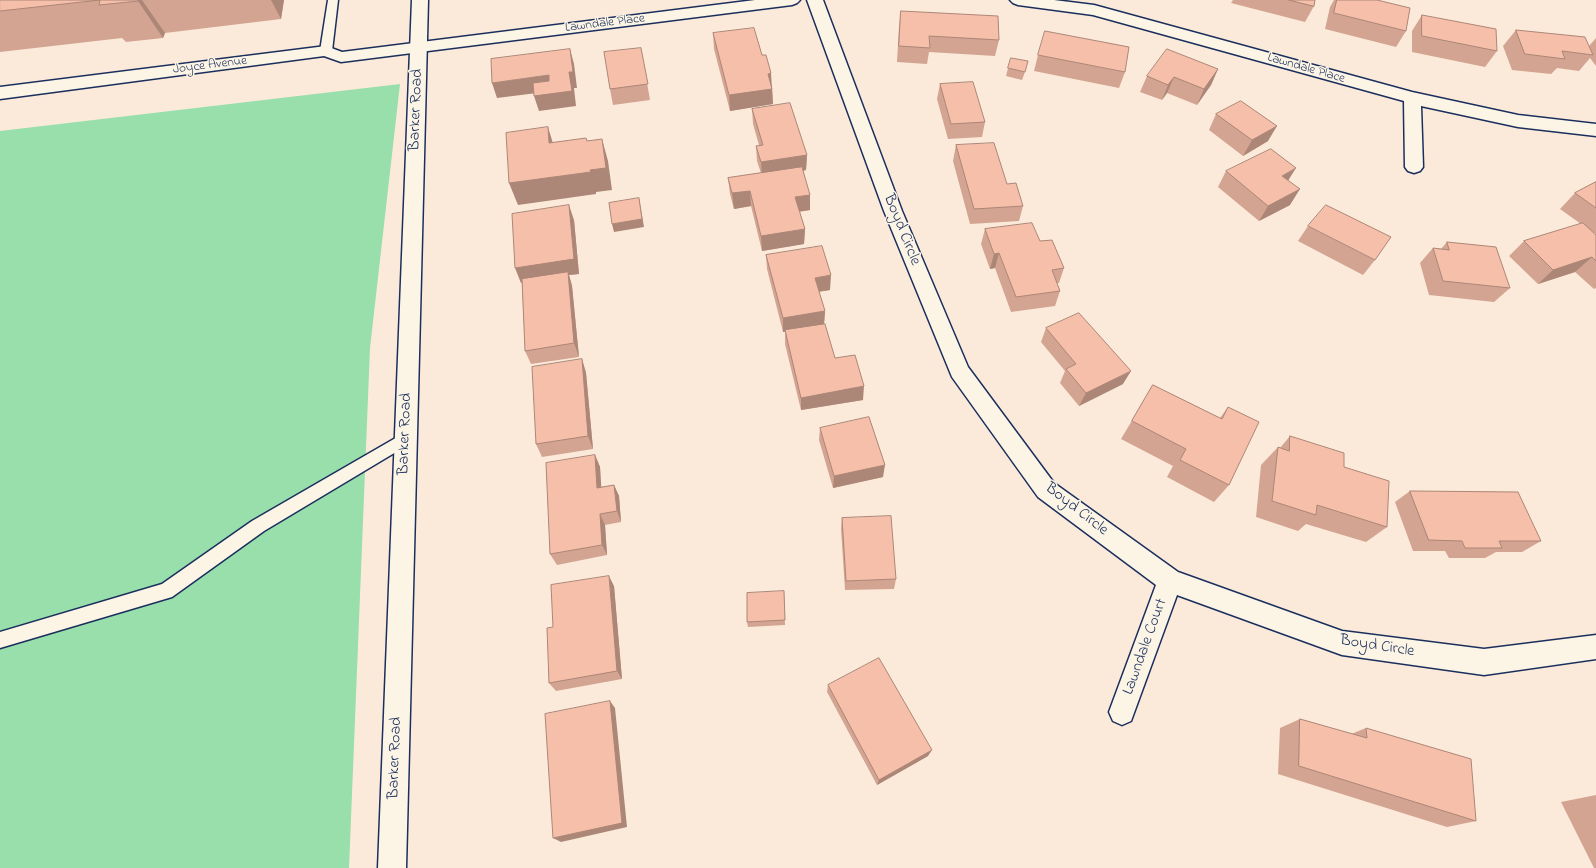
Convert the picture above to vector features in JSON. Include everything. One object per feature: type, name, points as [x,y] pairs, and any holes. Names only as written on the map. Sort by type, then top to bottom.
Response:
[{"type":"street","name":"Barker Road","points":[[392,868],[420,0]]},
{"type":"street","name":"Lawndale Place","points":[[419,48],[792,0]]},
{"type":"street","name":"Boyd Circle","points":[[815,0],[893,211],[959,371],[1046,490],[1170,581],[1342,643],[1484,662],[1596,647]]},
{"type":"street","name":"Lawndale Place","points":[[1018,0],[1094,10],[1412,98],[1518,121],[1596,130]]},
{"type":"street","name":"Joyce Avenue","points":[[0,93],[326,51],[341,57],[419,48]]},
{"type":"street","points":[[1412,98],[1414,167]]},
{"type":"street","name":"Lawndale Court","points":[[1122,712],[1170,581]]},
{"type":"lane","points":[[326,51],[333,0]]},
{"type":"lane","points":[[0,640],[166,591],[258,526],[406,438]]},
{"type":"green space","points":[[400,84],[370,348],[349,868],[0,868],[0,131]]},
{"type":"building","points":[[0,0],[100,0],[0,11]]},
{"type":"building","points":[[100,0],[138,0],[138,1],[99,5]]},
{"type":"building","points":[[1289,0],[1315,0],[1314,6]]},
{"type":"building","points":[[1337,0],[1377,0],[1410,8],[1406,31],[1334,13]]},
{"type":"building","points":[[901,11],[998,16],[999,40],[929,36],[930,48],[899,46]]},
{"type":"building","points":[[1422,15],[1496,29],[1497,51],[1422,36]]},
{"type":"building","points":[[754,28],[762,55],[766,55],[771,73],[768,74],[772,89],[729,95],[713,33]]},
{"type":"building","points":[[1516,30],[1585,37],[1593,55],[1562,51],[1565,59],[1525,54]]},
{"type":"building","points":[[1045,31],[1129,47],[1125,72],[1038,55]]},
{"type":"building","points":[[641,48],[648,84],[610,89],[604,52]]},
{"type":"building","points":[[570,49],[573,72],[569,72],[572,91],[534,96],[533,83],[549,81],[549,75],[492,83],[491,59]]},
{"type":"building","points":[[1167,49],[1218,69],[1204,89],[1174,77],[1168,85],[1147,76]]},
{"type":"building","points":[[1011,58],[1028,61],[1025,72],[1008,68]]},
{"type":"building","points":[[973,82],[985,122],[951,124],[940,84]]},
{"type":"building","points":[[1241,101],[1277,126],[1252,140],[1216,114]]},
{"type":"building","points":[[790,103],[807,155],[761,162],[756,146],[763,145],[752,109]]},
{"type":"building","points":[[548,127],[549,143],[586,138],[587,141],[602,139],[606,168],[590,170],[591,172],[509,183],[506,133]]},
{"type":"building","points":[[994,143],[1007,184],[1016,183],[1023,206],[974,209],[956,145]]},
{"type":"building","points":[[1271,149],[1296,168],[1282,176],[1300,189],[1268,206],[1226,171]]},
{"type":"building","points":[[802,167],[810,195],[795,197],[805,229],[761,236],[750,191],[732,193],[728,178]]},
{"type":"building","points":[[1596,182],[1596,208],[1575,193]]},
{"type":"building","points":[[639,198],[642,219],[612,224],[609,203]]},
{"type":"building","points":[[569,205],[574,259],[515,268],[512,214]]},
{"type":"building","points":[[1326,205],[1391,237],[1375,260],[1308,226]]},
{"type":"building","points":[[1032,223],[1040,241],[1052,240],[1064,268],[1052,270],[1060,291],[1016,297],[999,253],[994,254],[985,229]]},
{"type":"building","points":[[1583,223],[1596,235],[1596,261],[1592,257],[1553,270],[1524,241]]},
{"type":"building","points":[[1447,242],[1496,247],[1510,288],[1443,281],[1433,248],[1449,250]]},
{"type":"building","points":[[822,246],[831,275],[815,278],[825,311],[783,318],[766,255]]},
{"type":"building","points":[[568,272],[574,343],[525,351],[522,279]]},
{"type":"building","points":[[1079,313],[1131,371],[1086,393],[1066,369],[1076,364],[1046,328]]},
{"type":"building","points":[[825,324],[835,358],[855,355],[864,386],[801,398],[785,330]]},
{"type":"building","points":[[582,359],[588,436],[536,444],[532,367]]},
{"type":"building","points":[[1153,385],[1222,419],[1228,407],[1259,422],[1229,485],[1180,460],[1186,449],[1132,421]]},
{"type":"building","points":[[869,417],[885,465],[834,476],[820,428]]},
{"type":"building","points":[[1290,436],[1344,453],[1344,467],[1389,481],[1387,527],[1317,505],[1316,515],[1272,501],[1278,447],[1289,451]]},
{"type":"building","points":[[595,455],[597,488],[614,485],[617,511],[600,514],[602,545],[550,554],[546,463]]},
{"type":"building","points":[[1410,491],[1518,492],[1541,541],[1499,541],[1502,548],[1465,548],[1462,541],[1429,540]]},
{"type":"building","points":[[891,516],[896,579],[846,581],[842,518]]},
{"type":"building","points":[[609,576],[617,671],[549,683],[547,628],[553,627],[551,585]]},
{"type":"building","points":[[784,591],[785,620],[747,622],[747,593]]},
{"type":"building","points":[[879,658],[932,750],[879,780],[828,685]]},
{"type":"building","points":[[610,701],[622,823],[553,838],[545,714]]},
{"type":"building","points":[[1300,719],[1367,738],[1366,728],[1471,759],[1476,821],[1299,766]]}]
